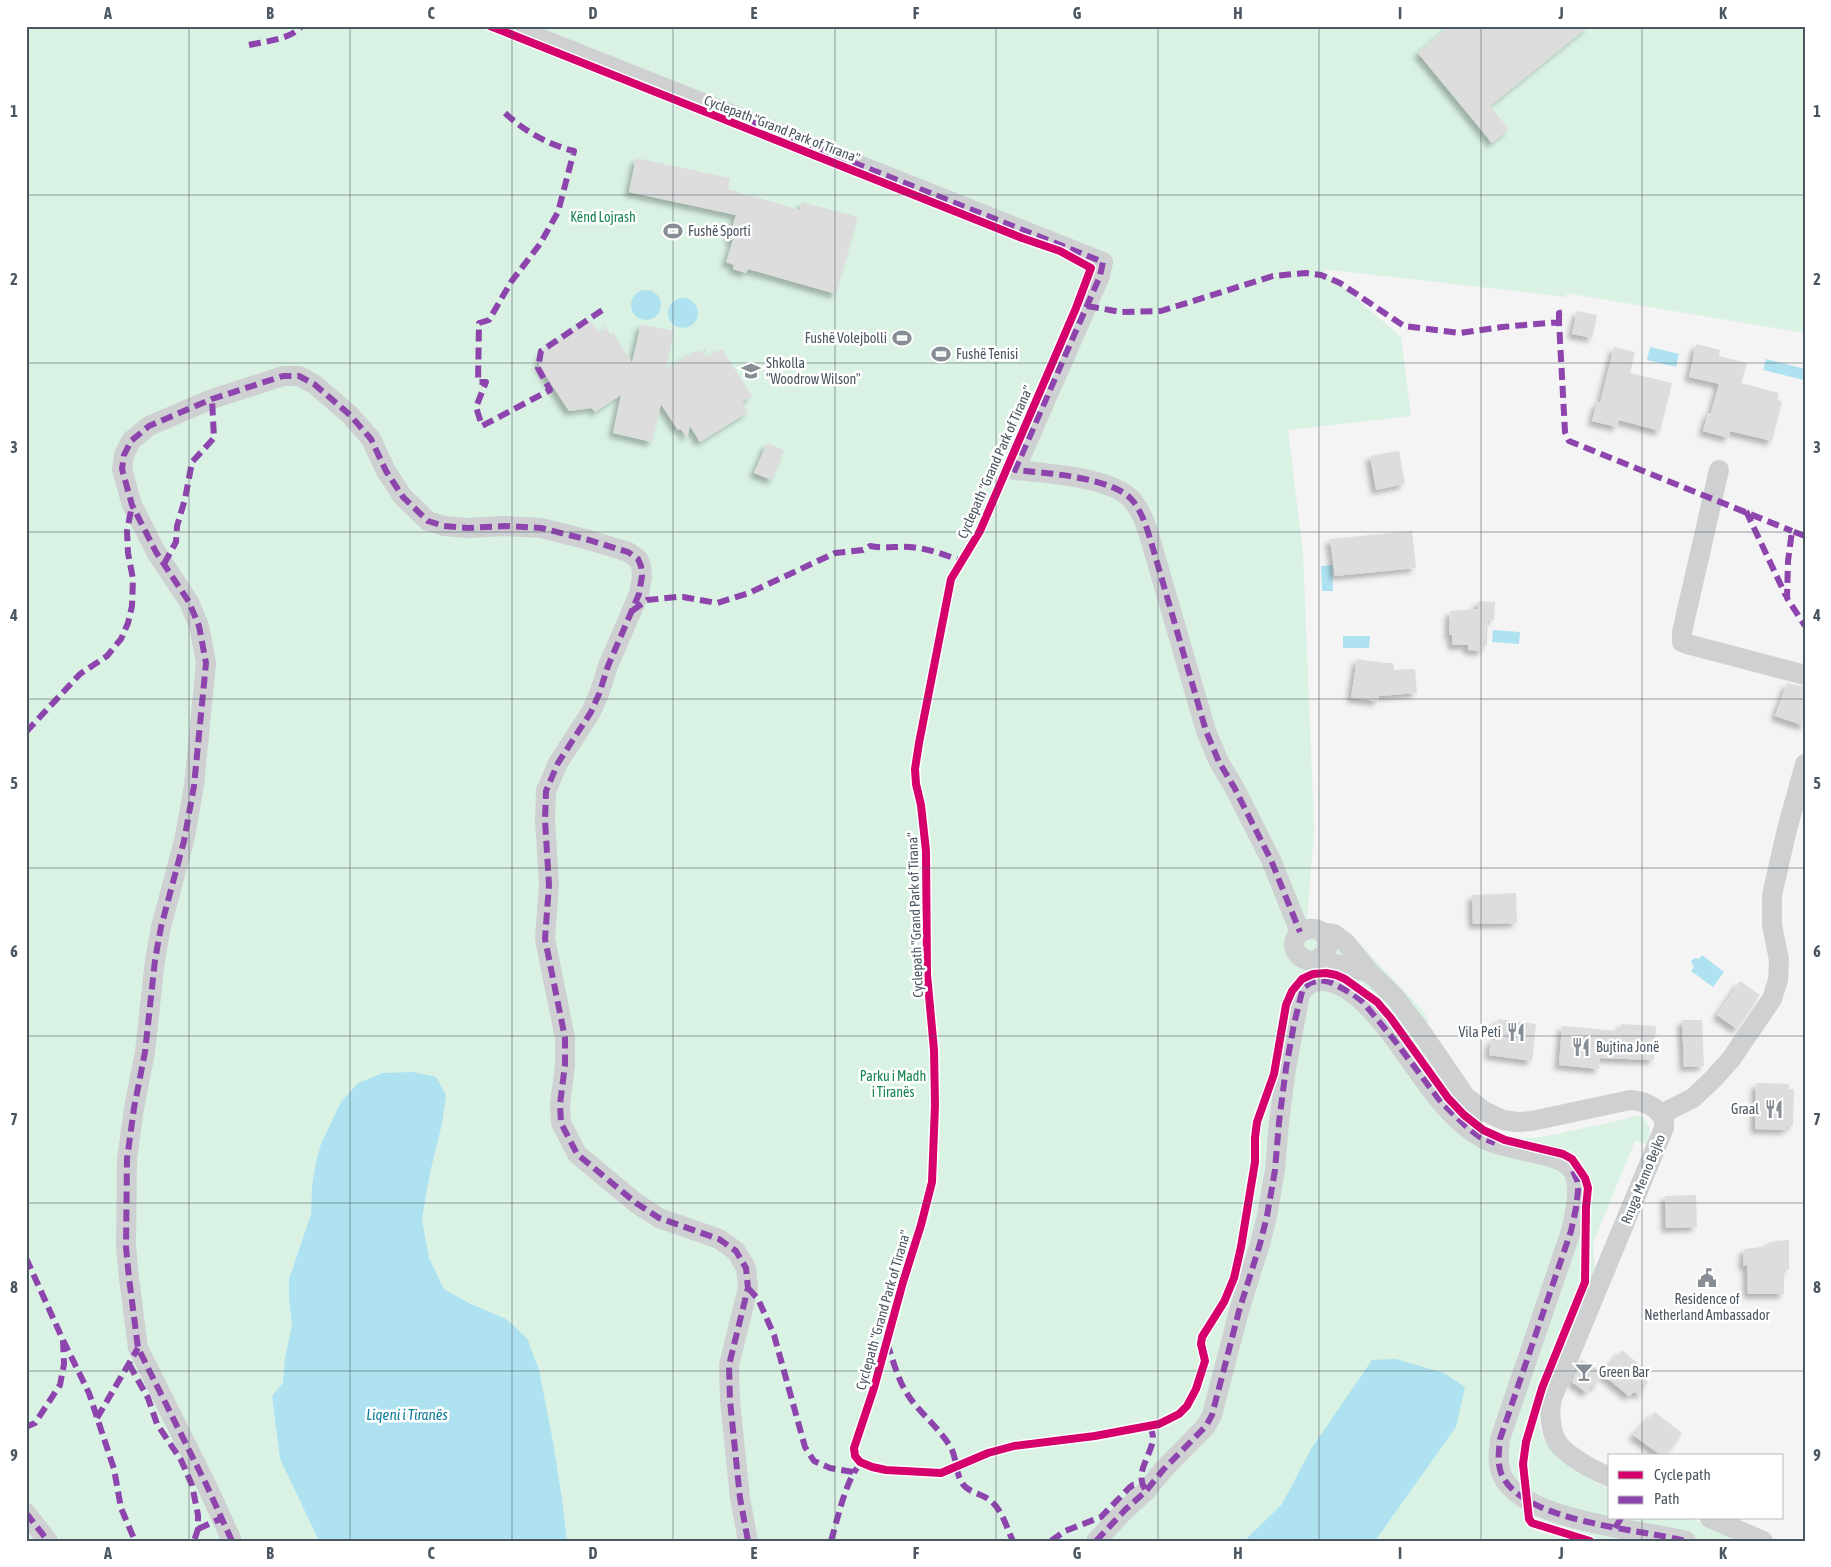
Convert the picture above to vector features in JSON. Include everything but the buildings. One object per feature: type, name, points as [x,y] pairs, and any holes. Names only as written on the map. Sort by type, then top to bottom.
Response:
[{"type":"street","points":[[509,26],[1107,261],[1015,470],[1082,478],[1109,484],[1133,501],[1144,523],[1154,552],[1206,731],[1219,762],[1234,787],[1271,860],[1300,932]]},
{"type":"street","points":[[232,1541],[206,1484],[138,1348],[129,1278],[126,1247],[127,1159],[134,1108],[145,1052],[155,960],[161,927],[184,841],[194,786],[206,663],[199,626],[189,602],[156,552],[136,513],[122,470],[124,455],[131,441],[148,426],[193,406],[283,376],[299,376],[314,384],[350,415],[371,439],[386,472],[403,497],[428,521],[444,526],[468,528],[505,526],[541,528],[628,552],[638,559],[641,566],[642,576],[639,594],[608,666],[599,694],[591,712],[558,763],[546,791],[545,820],[549,885],[545,938],[564,1038],[565,1065],[560,1104],[561,1123],[577,1154],[636,1203],[659,1218],[719,1239],[736,1251],[746,1268],[748,1288],[729,1365],[730,1401],[740,1498],[748,1541]]},
{"type":"street","points":[[1719,470],[1682,632],[1682,642],[1805,675]]},
{"type":"street","points":[[1661,1114],[1694,1098],[1714,1078],[1731,1059],[1772,999],[1778,980],[1779,960],[1772,925],[1772,895],[1780,865],[1786,830],[1805,764]]},
{"type":"street","points":[[1314,961],[1320,958],[1328,948],[1328,941],[1322,932],[1313,928],[1302,930],[1295,941],[1297,953],[1308,961],[1338,964],[1370,973]]},
{"type":"street","name":"Rruga Memo Bejko","points":[[1322,932],[1334,934],[1346,943],[1370,973],[1394,996],[1411,1017],[1465,1096],[1490,1114],[1503,1120],[1516,1122],[1532,1121],[1630,1100],[1642,1101],[1652,1106],[1661,1114],[1664,1120],[1664,1128],[1552,1398],[1550,1410],[1551,1424],[1559,1445],[1577,1459],[1608,1476]]},
{"type":"street","points":[[1096,1541],[1146,1491],[1163,1470],[1206,1426],[1212,1414],[1236,1320],[1267,1216],[1275,1170],[1286,1068],[1300,995],[1303,988],[1310,983],[1320,980],[1342,987],[1363,1002],[1441,1102],[1469,1129],[1480,1137],[1496,1144],[1558,1158],[1573,1170],[1577,1180],[1578,1191],[1571,1231],[1500,1439],[1498,1460],[1502,1474],[1509,1486],[1527,1501],[1583,1520],[1686,1541]]},
{"type":"street","points":[[26,1513],[48,1541]]},
{"type":"street","points":[[1715,1520],[1763,1541]]},
{"type":"green space","name":"Parku i Madh i Tiranës","points":[[26,26],[1805,26],[1805,333],[1566,293],[1568,297],[1322,269],[1401,337],[1411,416],[1288,430],[1303,553],[1312,776],[1314,832],[1307,918],[1338,926],[1358,942],[1423,1011],[1429,1021],[1413,1034],[1452,1092],[1476,1119],[1489,1129],[1512,1137],[1530,1138],[1615,1122],[1638,1115],[1646,1121],[1649,1127],[1648,1144],[1635,1141],[1593,1243],[1595,1272],[1541,1400],[1539,1422],[1541,1431],[1549,1447],[1563,1461],[1586,1477],[1608,1488],[1608,1520],[1694,1520],[1744,1541],[1375,1541],[1380,1531],[1394,1515],[1311,1449],[1282,1504],[1244,1541],[567,1541],[561,1489],[539,1370],[471,1304],[444,1289],[429,1258],[422,1219],[430,1173],[442,1124],[321,1144],[312,1186],[311,1214],[289,1279],[292,1324],[285,1357],[283,1383],[272,1396],[280,1459],[319,1541],[26,1541]]},
{"type":"water","points":[[646,290],[657,294],[661,305],[657,316],[646,320],[635,316],[631,305],[635,294]]},
{"type":"water","points":[[683,298],[694,302],[698,313],[694,324],[683,328],[672,324],[668,313],[672,302]]},
{"type":"water","points":[[1650,347],[1679,354],[1676,367],[1647,360]]},
{"type":"water","points":[[1766,359],[1805,369],[1804,380],[1763,370]]},
{"type":"water","points":[[1332,565],[1333,591],[1322,591],[1321,566]]},
{"type":"water","points":[[1493,630],[1520,632],[1519,644],[1492,642]]},
{"type":"water","points":[[1343,636],[1370,636],[1369,648],[1343,648]]},
{"type":"water","points":[[1702,955],[1724,972],[1713,987],[1691,971],[1694,967],[1691,962],[1692,960],[1695,958],[1699,959]]},
{"type":"water","name":"Liqeni i Tiranës","points":[[413,1072],[436,1077],[446,1095],[442,1124],[430,1173],[422,1219],[429,1258],[444,1289],[471,1304],[506,1319],[527,1338],[539,1370],[553,1442],[567,1541],[319,1541],[280,1459],[272,1396],[283,1383],[285,1357],[292,1324],[289,1279],[311,1214],[312,1186],[321,1144],[341,1102],[358,1083],[383,1073]]},
{"type":"water","points":[[1396,1359],[1444,1373],[1465,1387],[1456,1427],[1375,1541],[1244,1541],[1282,1504],[1311,1449],[1372,1360]]},
{"type":"marked path","points":[[249,45],[284,37],[297,31],[302,26]]},
{"type":"marked path","points":[[719,109],[1103,262],[1100,276],[1015,470],[1095,481],[1124,493],[1137,507],[1150,539],[1206,731],[1219,762],[1234,787],[1271,860],[1300,932]]},
{"type":"marked path","points":[[505,113],[520,126],[537,136],[555,145],[574,151],[558,212],[540,244],[511,282],[489,320],[479,323],[478,382],[486,382],[476,407],[482,426],[550,390],[538,368],[541,351],[604,309]]},
{"type":"marked path","points":[[1087,306],[1121,312],[1161,311],[1273,276],[1306,273],[1321,275],[1340,283],[1404,326],[1460,333],[1559,322],[1565,432],[1569,441],[1792,531]]},
{"type":"marked path","points":[[1559,322],[1559,313],[1566,312]]},
{"type":"marked path","points":[[232,1541],[206,1484],[138,1348],[129,1278],[126,1247],[127,1159],[134,1108],[145,1052],[155,960],[161,927],[184,841],[194,786],[206,663],[199,626],[189,602],[156,552],[132,505],[122,469],[124,455],[131,441],[149,426],[212,399],[283,376],[299,376],[314,384],[350,415],[371,439],[386,471],[403,497],[428,521],[444,526],[468,528],[505,526],[541,528],[628,552],[638,559],[641,566],[642,576],[639,594],[608,666],[599,694],[591,712],[558,763],[546,791],[545,820],[549,885],[545,939],[565,1038],[565,1065],[560,1104],[561,1123],[577,1154],[636,1203],[659,1218],[719,1239],[736,1251],[746,1268],[748,1288],[729,1365],[730,1401],[740,1498],[748,1541]]},
{"type":"marked path","points":[[164,564],[176,542],[177,526],[185,499],[192,462],[214,438],[212,399]]},
{"type":"marked path","points":[[26,732],[80,674],[107,656],[121,639],[128,623],[132,606],[133,579],[128,553],[127,531],[132,505]]},
{"type":"marked path","points":[[1746,511],[1786,596]]},
{"type":"marked path","points":[[1805,536],[1792,531],[1788,561],[1787,598],[1805,626]]},
{"type":"marked path","points":[[632,611],[647,600],[677,597],[717,603],[749,593],[835,553],[863,550],[870,546],[916,548],[936,552],[962,561]]},
{"type":"marked path","points":[[1096,1541],[1146,1491],[1163,1470],[1206,1426],[1212,1415],[1239,1311],[1267,1216],[1275,1170],[1286,1068],[1303,988],[1310,983],[1320,980],[1330,982],[1353,994],[1363,1002],[1441,1102],[1469,1129],[1480,1137],[1495,1143]]},
{"type":"marked path","points":[[1573,1171],[1577,1180],[1578,1191],[1571,1231],[1500,1439],[1499,1460],[1501,1473],[1513,1489],[1531,1503],[1556,1513],[1583,1521],[1686,1541]]},
{"type":"marked path","points":[[26,1258],[63,1340],[64,1364],[60,1385],[35,1423],[26,1427]]},
{"type":"marked path","points":[[748,1288],[758,1299],[774,1335],[805,1447],[814,1461],[830,1468],[853,1472]]},
{"type":"marked path","points":[[63,1340],[89,1393],[114,1469],[121,1508],[135,1541]]},
{"type":"marked path","points":[[887,1343],[897,1374],[908,1395],[950,1446],[962,1483],[968,1489],[987,1498],[995,1505],[1013,1541]]},
{"type":"marked path","points":[[97,1418],[138,1348]]},
{"type":"marked path","points":[[129,1364],[148,1398],[157,1424],[181,1460],[192,1485],[198,1515],[198,1529],[194,1541]]},
{"type":"marked path","points":[[1145,1489],[1141,1476],[1152,1444],[1153,1436],[1150,1426]]},
{"type":"marked path","points":[[831,1541],[845,1493],[857,1468]]},
{"type":"marked path","points":[[1051,1541],[1065,1531],[1101,1517],[1129,1488],[1133,1485],[1142,1484]]},
{"type":"marked path","points":[[26,1513],[48,1541]]},
{"type":"marked path","points":[[198,1529],[222,1518]]},
{"type":"marked path","points":[[1615,1528],[1620,1520]]},
{"type":"cycle path","name":"Cyclepath \"Grand Park of Tirana\"","points":[[490,26],[1022,238],[1060,251],[1091,268],[1076,308],[980,531],[951,579],[915,769],[926,851],[927,974],[934,1050],[935,1105],[932,1182],[874,1388],[854,1448],[855,1456],[860,1462],[886,1470],[941,1473],[988,1453],[1014,1446],[1095,1436],[1159,1424],[1179,1414],[1187,1406],[1196,1389],[1205,1361],[1201,1344],[1202,1337],[1224,1302],[1234,1278],[1255,1162],[1257,1122],[1274,1074],[1286,1005],[1292,991],[1302,979],[1313,974],[1326,973],[1345,979],[1377,1002],[1390,1017],[1448,1098],[1464,1115],[1483,1130],[1505,1140],[1563,1154],[1572,1159],[1585,1178],[1588,1188],[1585,1282],[1542,1388],[1526,1442],[1523,1464],[1529,1519],[1532,1523],[1590,1541]]},
{"type":"place","name":"Fushë Sporti","points":[[673,231]]},
{"type":"place","name":"Fushë Volejbolli","points":[[902,338]]},
{"type":"place","name":"Fushë Tenisi","points":[[941,354]]},
{"type":"place","name":"Shkolla \"Woodrow Wilson\"","points":[[751,371]]},
{"type":"place","name":"Vila Peti","points":[[1516,1032]]},
{"type":"place","name":"Bujtina Jonë","points":[[1581,1047]]},
{"type":"place","name":"Graal","points":[[1774,1109]]},
{"type":"place","name":"Residence of Netherland Ambassador","points":[[1707,1278]]},
{"type":"place","name":"Green Bar","points":[[1584,1372]]},
{"type":"park label","name":"Kënd Lojrash","points":[[603,217]]}]
